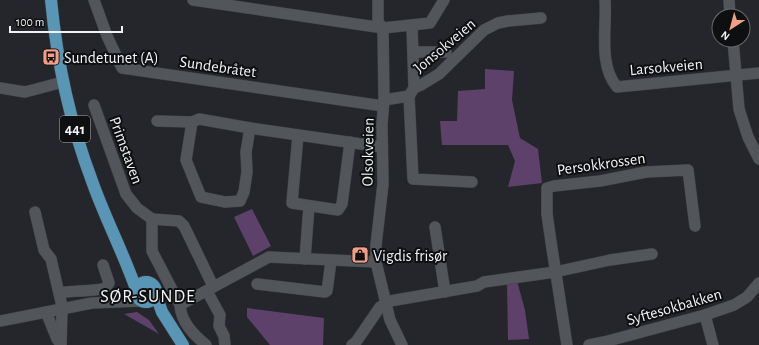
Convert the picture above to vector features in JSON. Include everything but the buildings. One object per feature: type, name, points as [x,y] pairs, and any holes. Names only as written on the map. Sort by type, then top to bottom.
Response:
[{"type":"main road","name":"441","points":[[51,0],[56,47],[62,82],[77,137],[102,210],[122,252],[139,296],[177,345]]},
{"type":"main road","name":"441","points":[[122,252],[142,277],[154,285],[162,312],[183,345]]},
{"type":"main road","points":[[148,282],[141,282],[139,296],[152,301],[156,295]]},
{"type":"street","name":"Sundebråtet","points":[[94,0],[107,36],[122,68],[384,103]]},
{"type":"street","points":[[193,0],[383,28],[430,24],[444,0]]},
{"type":"street","name":"Olsokveien","points":[[378,0],[378,22],[383,28],[384,103],[382,147],[383,184],[376,245],[376,262],[390,320],[402,345]]},
{"type":"street","name":"Larsokveien","points":[[605,0],[606,63],[610,77],[617,87],[759,73]]},
{"type":"street","name":"Jonsokveien","points":[[384,103],[412,92],[439,74],[484,30],[498,23],[541,18]]},
{"type":"street","name":"Jonsokveien","points":[[412,26],[412,178],[416,180],[472,182]]},
{"type":"street","points":[[734,48],[737,93],[742,123],[759,159]]},
{"type":"street","name":"Jonsokveien","points":[[413,52],[446,52]]},
{"type":"street","points":[[0,88],[25,92],[62,82]]},
{"type":"street","name":"Primstaven","points":[[94,105],[126,194],[137,208],[152,219]]},
{"type":"street","points":[[157,120],[192,122],[199,119],[382,147]]},
{"type":"street","points":[[192,122],[186,160],[201,197],[225,202],[240,202],[244,192],[246,152],[250,128]]},
{"type":"street","points":[[298,135],[292,203],[338,210],[340,209],[346,175],[350,142]]},
{"type":"street","name":"Persokkrossen","points":[[567,345],[555,272],[547,188],[600,181],[646,172],[688,170],[695,226]]},
{"type":"street","points":[[305,259],[309,206]]},
{"type":"street","points":[[35,212],[44,250],[51,260],[62,308],[60,344]]},
{"type":"street","points":[[206,345],[190,330],[180,311],[180,305],[152,251],[152,219],[182,222],[220,315],[219,326],[224,336],[225,345]]},
{"type":"street","points":[[435,228],[445,292]]},
{"type":"street","points":[[357,344],[380,307],[390,301],[477,286],[484,282],[555,272],[610,260],[652,254]]},
{"type":"street","points":[[180,305],[257,262],[272,256],[331,261],[376,262]]},
{"type":"street","points":[[257,284],[325,292],[327,291],[331,261]]},
{"type":"street","points":[[59,293],[77,290],[97,290],[108,286],[109,283],[103,265]]},
{"type":"street","name":"Syftesokbakken","points":[[589,345],[704,315],[741,302],[759,283]]},
{"type":"street","points":[[0,321],[62,308],[139,296]]},
{"type":"street","points":[[46,312],[60,344]]},
{"type":"street","points":[[704,315],[713,345]]},
{"type":"shaded area","points":[[485,69],[514,71],[512,100],[520,138],[538,149],[542,183],[508,187],[515,161],[508,145],[442,145],[440,121],[457,121],[458,91],[485,89]]},
{"type":"shaded area","points":[[252,209],[271,246],[253,256],[234,217]]},
{"type":"shaded area","points":[[517,281],[525,310],[529,339],[508,340],[507,283]]},
{"type":"shaded area","points":[[247,308],[324,318],[323,345],[270,345],[247,317]]},
{"type":"shaded area","points":[[137,312],[149,320],[159,334],[124,314]]},
{"type":"place","name":"Sundetunet (A)","points":[[51,57]]},
{"type":"place","name":"Vigdis frisør","points":[[360,255]]},
{"type":"district","name":"SØR-SUNDE","points":[[148,296]]}]
